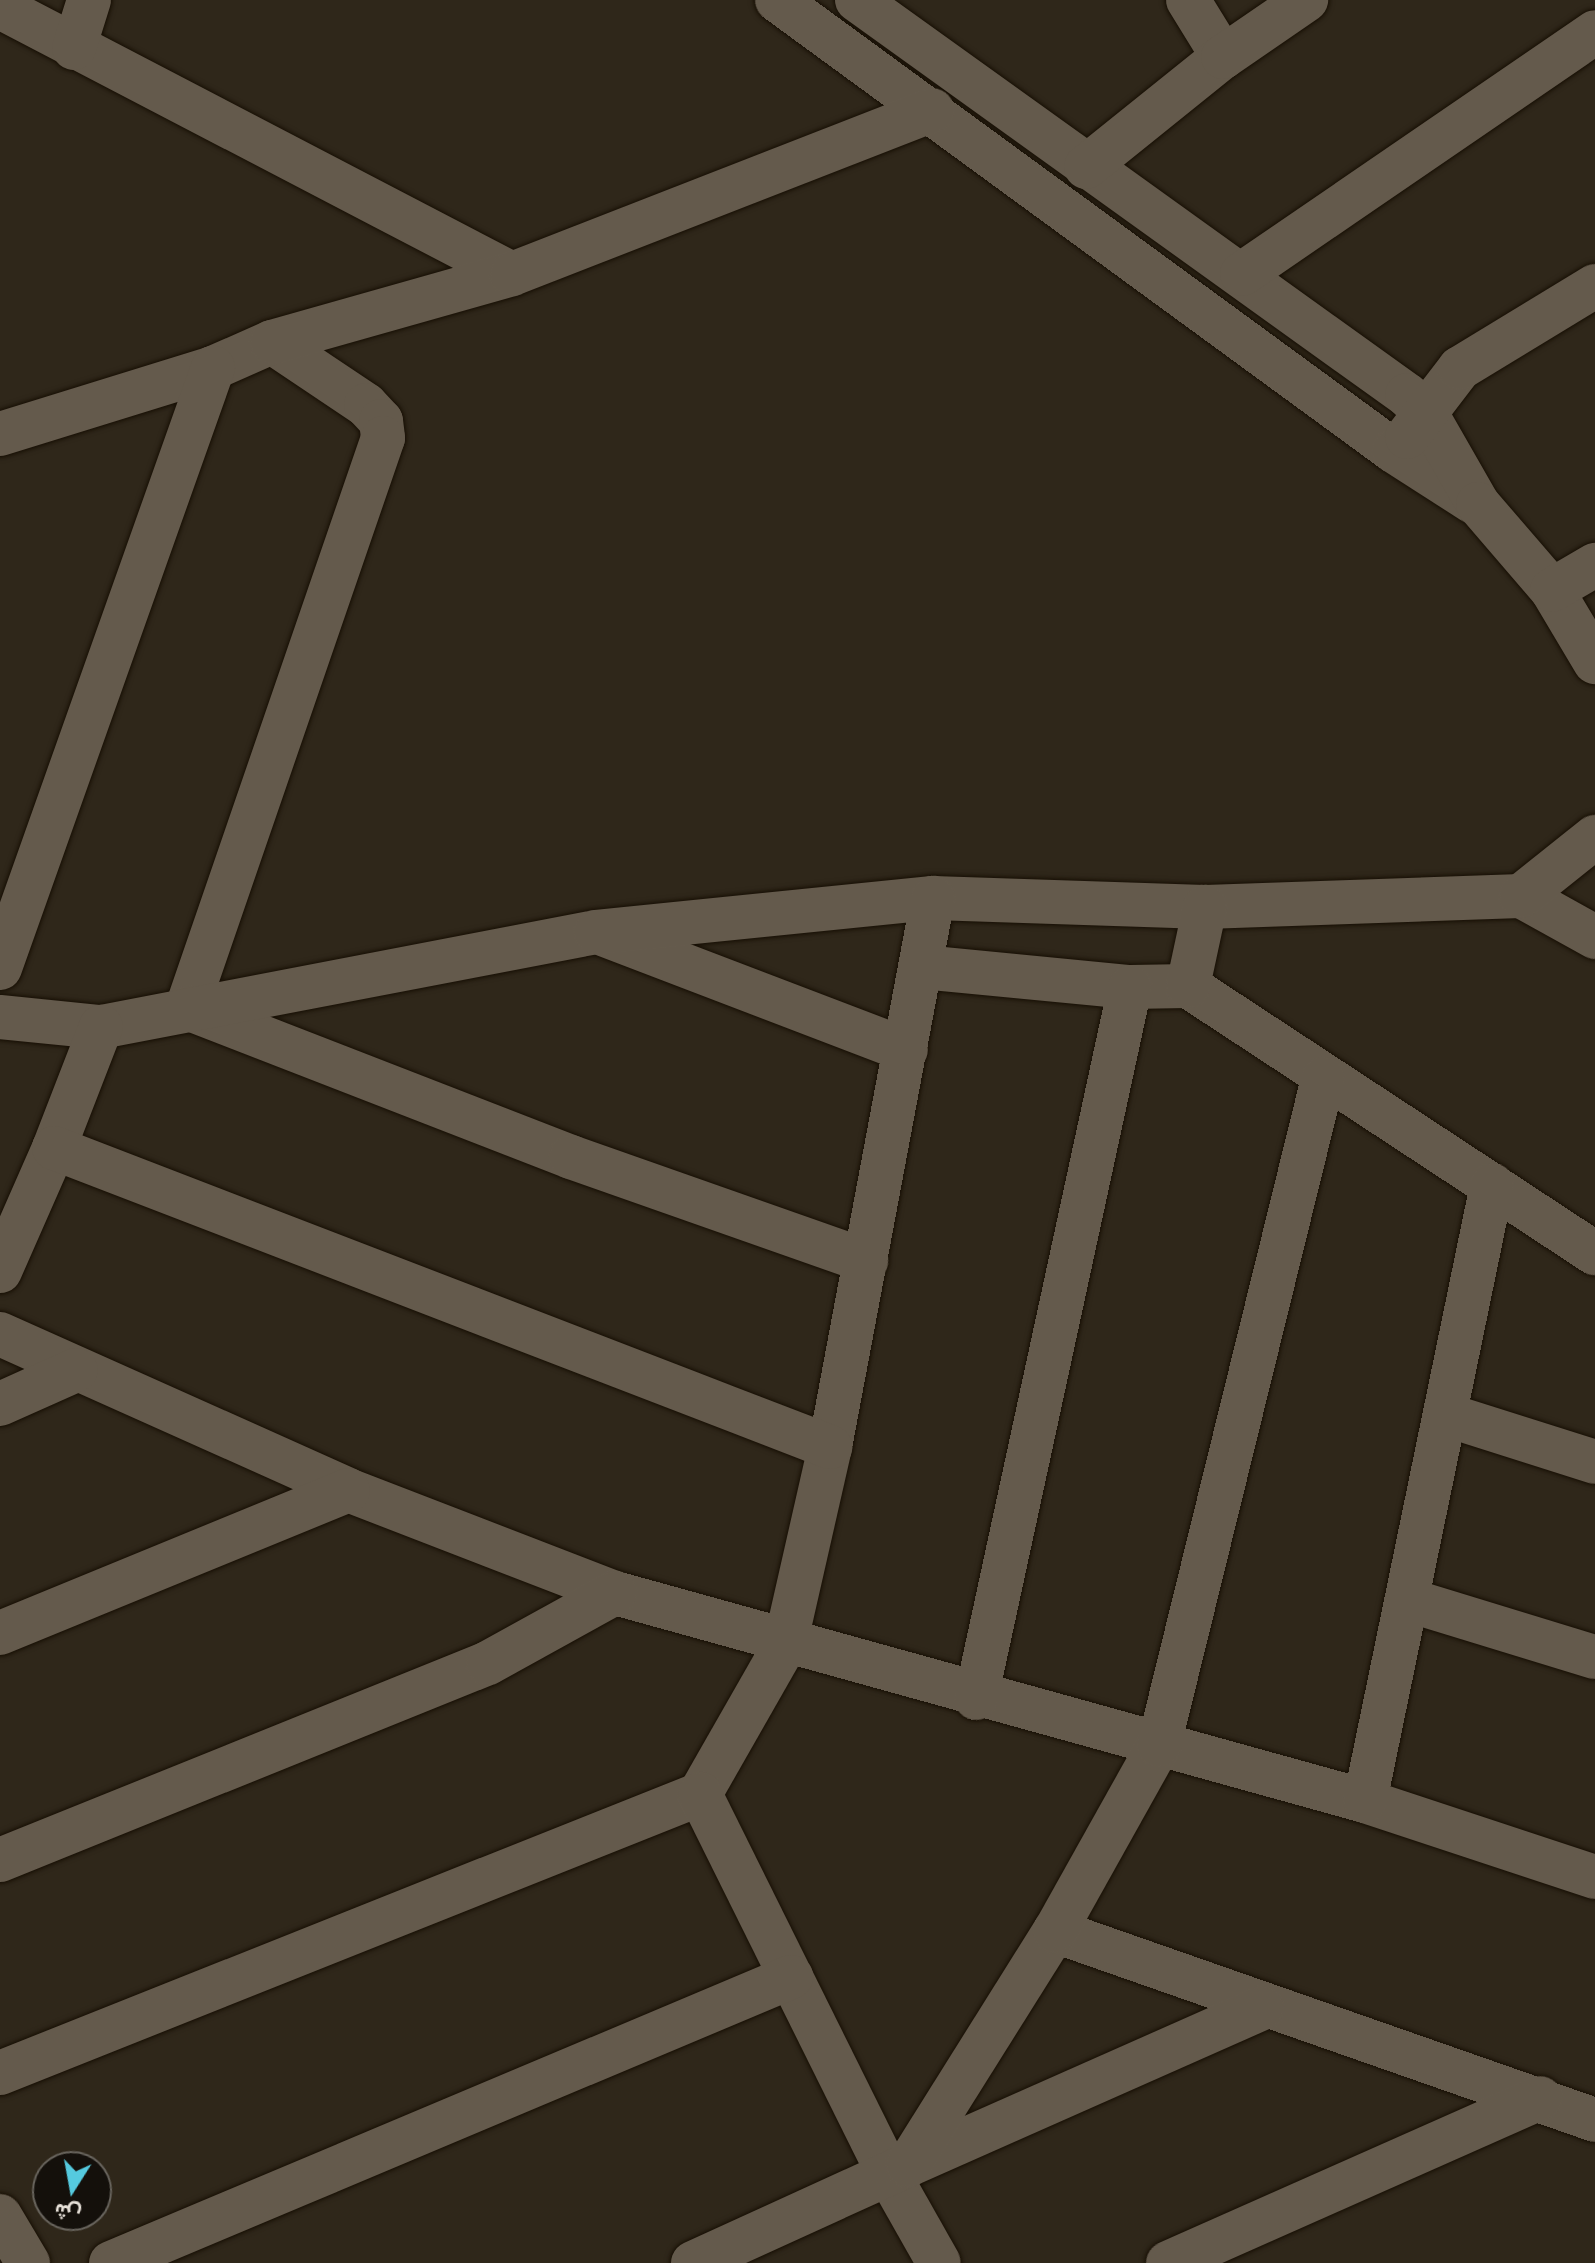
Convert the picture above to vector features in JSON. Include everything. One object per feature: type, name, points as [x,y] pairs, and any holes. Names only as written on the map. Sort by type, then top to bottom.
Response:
[{"type":"street","points":[[74,48],[89,0]]},
{"type":"street","points":[[777,0],[932,110],[1394,451],[1478,504]]},
{"type":"street","points":[[1188,0],[1223,57]]},
{"type":"street","points":[[1086,167],[1223,57],[1306,0]]},
{"type":"street","points":[[0,7],[512,274]]},
{"type":"street","points":[[858,59],[873,12],[1086,167],[1242,274],[1427,415],[1478,504],[1552,590],[1595,662]]},
{"type":"street","points":[[1242,274],[1595,32]]},
{"type":"street","points":[[0,434],[213,368],[272,342],[512,274],[932,110]]},
{"type":"street","points":[[1394,451],[1427,415],[1460,368],[1595,286]]},
{"type":"street","points":[[187,1008],[383,438],[381,421],[366,405],[272,342]]},
{"type":"street","points":[[0,968],[213,368]]},
{"type":"street","points":[[1552,590],[1595,565]]},
{"type":"street","points":[[1521,896],[1595,837]]},
{"type":"street","points":[[0,1017],[101,1027],[187,1008],[596,932],[933,898],[1205,907],[1521,896],[1595,937]]},
{"type":"street","points":[[0,2073],[700,1794],[785,1645],[830,1447],[933,898]]},
{"type":"street","points":[[1188,986],[1205,907]]},
{"type":"street","points":[[596,932],[906,1050]]},
{"type":"street","points":[[922,967],[1130,987],[1188,986],[1323,1079],[1595,1253]]},
{"type":"street","points":[[976,1698],[1130,987]]},
{"type":"street","points":[[187,1008],[571,1157],[866,1261]]},
{"type":"street","points":[[0,1271],[54,1148],[101,1027]]},
{"type":"street","points":[[898,2169],[1055,1931],[1159,1745],[1323,1079]]},
{"type":"street","points":[[54,1148],[830,1447]]},
{"type":"street","points":[[1365,1801],[1492,1185]]},
{"type":"street","points":[[0,1334],[348,1490],[615,1593],[785,1645],[976,1698],[1365,1801],[1595,1877]]},
{"type":"street","points":[[0,1404],[76,1370]]},
{"type":"street","points":[[1447,1415],[1595,1462]]},
{"type":"street","points":[[0,1633],[348,1490]]},
{"type":"street","points":[[0,1860],[488,1663],[615,1593]]},
{"type":"street","points":[[1408,1600],[1595,1657]]},
{"type":"street","points":[[700,1794],[791,1977],[898,2169],[939,2263]]},
{"type":"street","points":[[1055,1931],[1262,2008],[1540,2098],[1595,2120]]},
{"type":"street","points":[[111,2263],[791,1977]]},
{"type":"street","points":[[693,2263],[1262,2008]]},
{"type":"street","points":[[1168,2263],[1540,2098]]},
{"type":"street","points":[[0,2216],[28,2263]]}]
